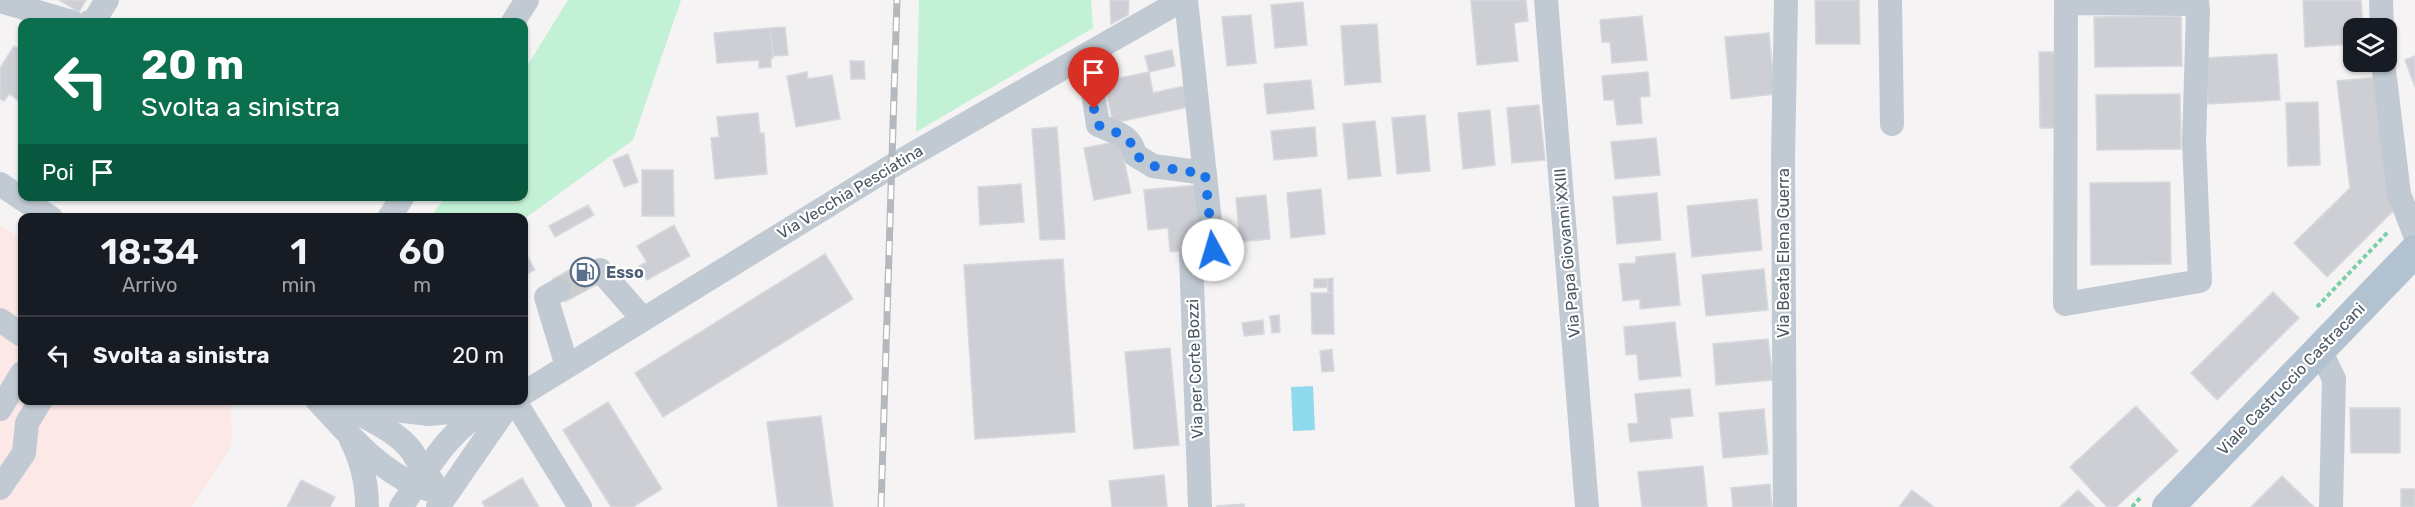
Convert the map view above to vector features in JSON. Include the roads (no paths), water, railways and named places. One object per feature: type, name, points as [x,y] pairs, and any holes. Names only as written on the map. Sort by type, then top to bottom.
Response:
[{"type":"main road","name":"Viale Castruccio Castracani","points":[[2168,507],[2414,251]]},
{"type":"street","points":[[96,18],[107,0]]},
{"type":"street","points":[[516,18],[528,0]]},
{"type":"street","name":"Via Vecchia Pesciatina","points":[[528,390],[892,166],[1184,0]]},
{"type":"street","name":"Via per Corte Bozzi","points":[[1184,0],[1213,250],[1191,254],[1200,507]]},
{"type":"street","name":"Via Papa Giovanni XXIII","points":[[1546,0],[1587,507]]},
{"type":"street","name":"Via Beata Elena Guerra","points":[[1785,507],[1783,159],[1786,0]]},
{"type":"street","points":[[1890,0],[1892,123]]},
{"type":"street","points":[[2381,0],[2382,18]]},
{"type":"street","points":[[0,1],[58,18]]},
{"type":"street","points":[[2197,2],[2194,142],[2200,281],[2065,304],[2066,3],[2197,2]]},
{"type":"street","points":[[1081,58],[1090,73],[1098,125],[1125,136],[1134,146],[1135,155],[1153,166],[1205,174]]},
{"type":"street","points":[[2384,72],[2399,194],[2414,251]]},
{"type":"street","points":[[0,184],[18,196]]},
{"type":"street","points":[[26,201],[44,213]]},
{"type":"street","points":[[592,274],[600,270],[643,319]]},
{"type":"street","points":[[559,290],[546,297],[567,366]]},
{"type":"street","points":[[0,320],[18,332]]},
{"type":"street","points":[[2320,350],[2334,379],[2331,507]]},
{"type":"street","points":[[0,409],[18,380]]},
{"type":"street","points":[[0,488],[24,453],[27,423],[38,405]]},
{"type":"street","points":[[321,405],[348,435],[386,469],[419,479],[442,501],[508,405]]},
{"type":"street","points":[[342,405],[403,442],[411,450],[419,479]]},
{"type":"street","points":[[360,405],[429,414],[486,405]]},
{"type":"street","points":[[401,507],[419,479],[466,424],[483,412],[499,405]]},
{"type":"street","points":[[514,405],[580,507]]},
{"type":"street","points":[[348,435],[357,451],[363,471],[367,507]]},
{"type":"water","points":[[1313,386],[1315,430],[1293,431],[1291,387]]},
{"type":"tunnel","points":[[559,290],[592,274]]},
{"type":"railway","points":[[881,507],[897,0]]},
{"type":"place","name":"Esso","points":[[585,272]]}]
